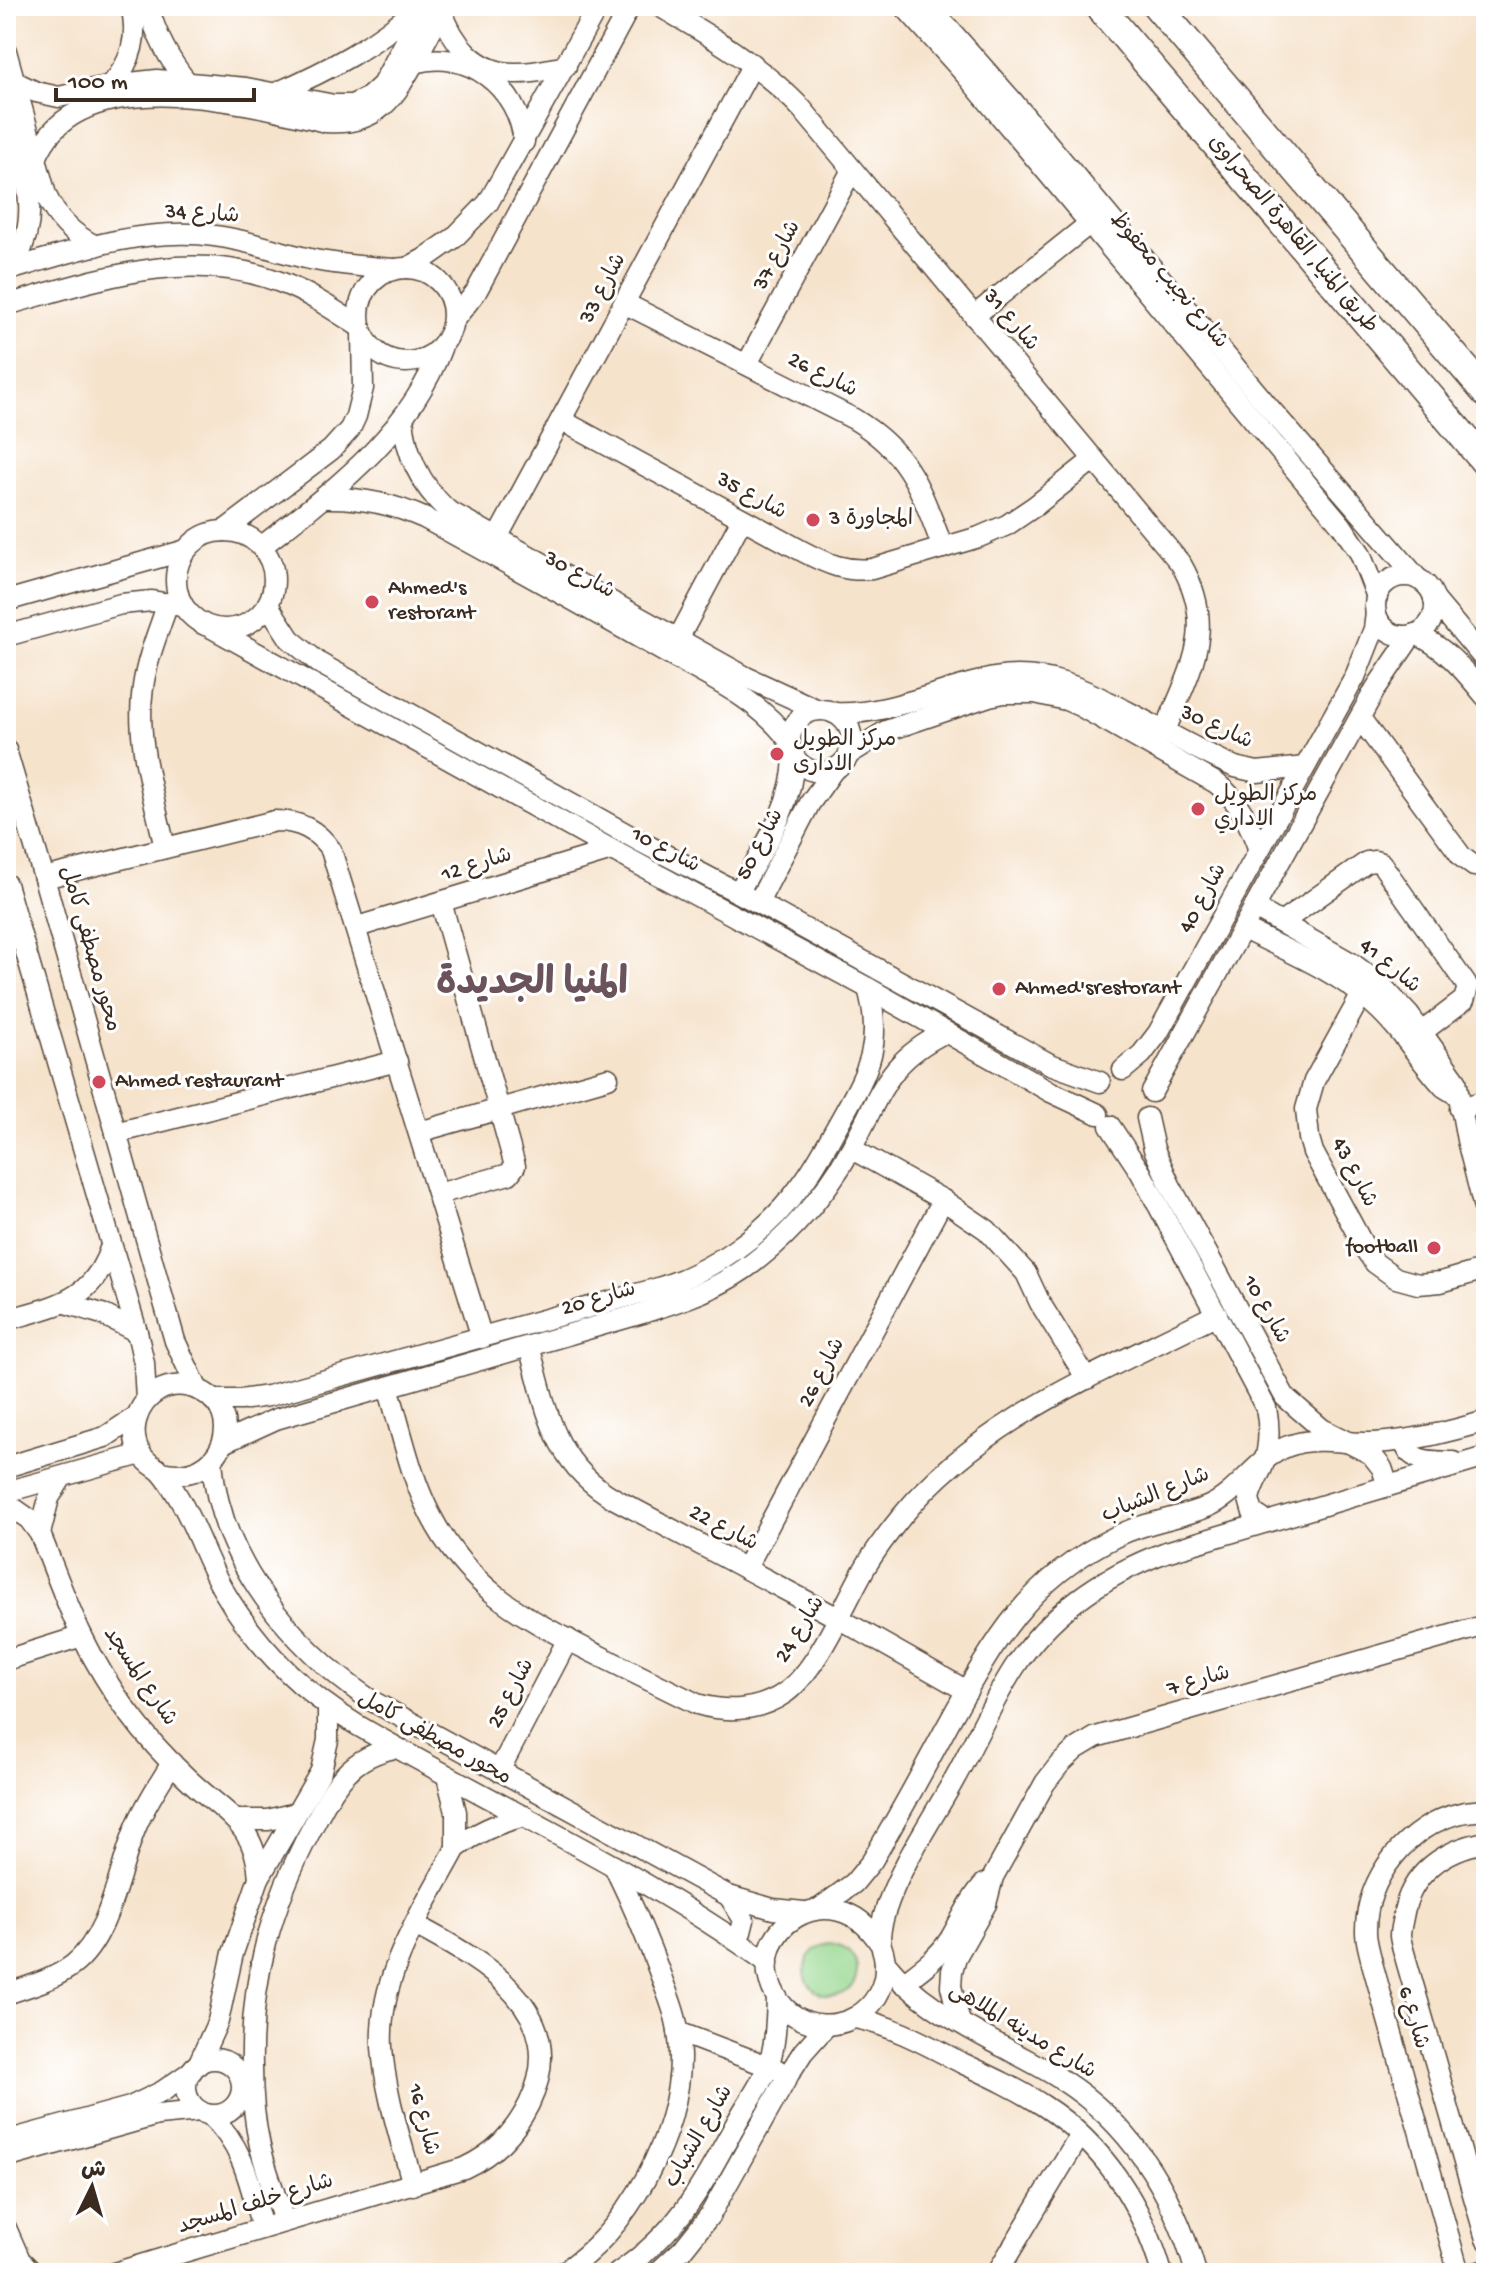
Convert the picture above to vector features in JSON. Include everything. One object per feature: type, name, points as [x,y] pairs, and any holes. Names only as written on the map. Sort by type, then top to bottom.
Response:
[{"type":"highway","name":"طريق المنيا, القاهرة الصحراوى","points":[[1099,6],[1486,463]]},
{"type":"highway","name":"طريق المنيا, القاهرة الصحراوى","points":[[1157,6],[1486,393]]},
{"type":"street","points":[[276,93],[351,57],[419,6]]},
{"type":"street","points":[[224,531],[331,450],[350,429],[363,388],[359,314],[366,290],[373,281],[441,248],[480,214],[524,142],[598,6]]},
{"type":"street","points":[[453,321],[476,292],[630,6]]},
{"type":"street","name":"شارع 31","points":[[659,6],[753,64],[802,109],[1181,564],[1191,581],[1200,621],[1196,654],[1165,731]]},
{"type":"street","name":"شارع نجيب محفوظ","points":[[904,6],[958,66],[1347,532],[1360,553],[1376,605]]},
{"type":"street","name":"شارع نجيب محفوظ","points":[[929,6],[1418,579]]},
{"type":"street","points":[[437,7],[456,41],[507,97],[521,124],[524,142]]},
{"type":"street","points":[[15,82],[36,92],[59,97],[99,93],[141,81],[187,82],[276,93],[340,123],[354,121],[373,114],[396,93],[414,63],[437,7]]},
{"type":"street","points":[[99,93],[229,100],[314,110],[352,105],[376,91],[437,7]]},
{"type":"street","points":[[143,10],[187,82]]},
{"type":"street","points":[[8,270],[27,235],[40,148],[54,128],[99,93],[126,66],[143,10]]},
{"type":"street","points":[[6,51],[36,159]]},
{"type":"street","points":[[414,63],[448,59],[514,73],[566,66]]},
{"type":"street","name":"شارع 33","points":[[497,538],[753,64]]},
{"type":"street","points":[[6,115],[35,183],[51,207],[76,234],[96,246]]},
{"type":"street","name":"شارع 37","points":[[747,364],[852,170]]},
{"type":"street","points":[[974,316],[1089,224]]},
{"type":"street","name":"شارع 34","points":[[8,270],[96,246],[148,236],[194,234],[239,240],[325,262],[401,268]]},
{"type":"street","points":[[6,305],[113,276],[184,266],[251,273],[279,281],[306,294],[361,330],[371,347],[383,357],[399,362],[415,362],[430,356],[442,346]]},
{"type":"street","points":[[261,547],[354,472],[403,418],[424,389],[450,334],[453,308],[442,284],[432,275],[401,268]]},
{"type":"street","name":"شارع 26","points":[[624,303],[854,419],[889,443],[916,481],[943,548]]},
{"type":"street","name":"شارع 30","points":[[403,418],[412,462],[419,476],[447,510],[678,639],[751,691],[792,749]]},
{"type":"street","name":"شارع 35","points":[[561,420],[823,562],[846,570],[872,569],[979,537],[1007,525],[1094,459]]},
{"type":"street","points":[[1328,509],[1344,494]]},
{"type":"street","name":"شارع 30","points":[[324,498],[375,501],[424,518],[751,691],[826,711],[856,712],[993,678],[1019,676],[1061,681],[1225,789],[1249,821],[1259,850]]},
{"type":"street","points":[[424,518],[437,500]]},
{"type":"street","points":[[678,639],[742,519]]},
{"type":"street","points":[[6,651],[12,634],[136,601],[175,605],[212,628],[244,626],[258,617],[268,605],[274,581],[273,569],[261,547],[250,538],[224,531],[197,540],[186,550],[179,563],[175,605],[147,666],[141,710],[144,755],[165,848]]},
{"type":"street","points":[[6,601],[186,550]]},
{"type":"street","points":[[1434,599],[1431,620],[1422,631],[1396,634],[1379,620],[1376,605],[1384,585],[1396,578],[1418,579],[1428,587],[1434,599],[1486,662],[1470,678]]},
{"type":"street","name":"شارع 10","points":[[268,605],[290,639],[309,656],[868,988],[1104,1120],[1154,1177],[1285,1397],[1308,1419],[1364,1449],[1377,1460],[1388,1486]]},
{"type":"street","name":"شارع 40","points":[[1123,1070],[1151,1044],[1355,677],[1374,629],[1376,605]]},
{"type":"street","name":"شارع 10","points":[[212,628],[612,850],[638,852],[738,893],[1038,1057],[1100,1082]]},
{"type":"street","points":[[1414,634],[1436,644],[1486,697]]},
{"type":"street","points":[[1152,1092],[1376,688],[1414,634]]},
{"type":"street","points":[[1355,677],[1376,688]]},
{"type":"street","name":"شارع 30","points":[[849,754],[876,736],[989,696],[1035,693],[1066,700],[1085,698],[1165,731],[1235,767],[1257,772],[1305,767]]},
{"type":"street","points":[[901,703],[908,724]]},
{"type":"street","points":[[826,711],[841,717],[850,730],[849,754],[841,766],[823,772],[811,771],[801,765],[792,749],[791,733],[801,717],[826,711]]},
{"type":"street","points":[[1360,718],[1462,857],[1474,866],[1486,868]]},
{"type":"street","name":"شارع 50","points":[[738,893],[783,810],[792,784],[792,749]]},
{"type":"street","name":"محور مصطفى كامل","points":[[6,753],[175,1341],[205,1395]]},
{"type":"street","points":[[1207,778],[1218,759]]},
{"type":"street","name":"شارع 50","points":[[758,903],[810,803],[834,769]]},
{"type":"street","points":[[44,878],[275,821],[305,826],[315,832],[331,850],[357,927],[482,1338]]},
{"type":"street","name":"شارع 12","points":[[357,927],[612,850]]},
{"type":"street","points":[[1281,923],[1367,862],[1381,863],[1468,987],[1464,1000],[1422,1032]]},
{"type":"street","points":[[6,884],[137,1332],[144,1363],[142,1408],[134,1429],[136,1442],[150,1465],[161,1472],[188,1475],[212,1462],[223,1443],[225,1432],[220,1410],[205,1395],[176,1385],[155,1392],[142,1408],[105,1437],[6,1467]]},
{"type":"street","points":[[438,1194],[509,1174],[515,1169],[441,902]]},
{"type":"street","name":"شارع 41","points":[[1255,908],[1368,976],[1397,1001],[1422,1032],[1455,1077],[1458,1102],[1486,1216]]},
{"type":"street","name":"شارع 41","points":[[1244,929],[1329,973],[1362,994],[1391,1022],[1458,1102]]},
{"type":"street","name":"شارع 20","points":[[223,1443],[276,1419],[529,1346],[687,1277],[730,1253],[768,1222],[791,1198],[817,1163],[863,1079],[871,1057],[875,1022],[868,988]]},
{"type":"street","points":[[1179,994],[1201,1007]]},
{"type":"street","name":"شارع 43","points":[[1362,994],[1309,1095],[1306,1124],[1313,1152],[1367,1252],[1385,1271],[1407,1282],[1430,1284],[1486,1269]]},
{"type":"street","name":"شارع 20","points":[[205,1395],[241,1400],[268,1396],[482,1338],[698,1294],[725,1281],[795,1225],[815,1203],[852,1149],[878,1093],[895,1069],[918,1048],[946,1032]]},
{"type":"street","points":[[52,1043],[87,1034]]},
{"type":"street","points":[[871,1057],[895,1069]]},
{"type":"street","points":[[1026,1077],[1038,1057]]},
{"type":"street","points":[[116,1133],[397,1061]]},
{"type":"street","points":[[1123,1070],[1144,1078],[1154,1101],[1147,1118],[1140,1125],[1120,1129],[1104,1120],[1094,1097],[1106,1076],[1123,1070]]},
{"type":"street","points":[[419,1132],[608,1078]]},
{"type":"street","points":[[1458,1102],[1486,1100]]},
{"type":"street","name":"شارع 10","points":[[1147,1118],[1154,1149],[1154,1177],[1217,1314],[1266,1408],[1269,1433],[1265,1460],[1249,1499],[1253,1513],[1267,1522]]},
{"type":"street","points":[[852,1149],[943,1200],[987,1230],[1026,1273],[1040,1303],[1087,1379]]},
{"type":"street","name":"شارع 26","points":[[746,1568],[943,1200]]},
{"type":"street","points":[[6,1320],[76,1297],[95,1280],[111,1246]]},
{"type":"street","points":[[65,1303],[102,1314],[137,1332]]},
{"type":"street","name":"شارع 24","points":[[388,1387],[429,1514],[460,1562],[494,1595],[536,1623],[697,1704],[739,1709],[769,1702],[797,1683],[808,1670],[884,1540],[940,1475],[1012,1420],[1217,1314]]},
{"type":"street","name":"شارع 22","points":[[529,1346],[553,1430],[566,1456],[600,1490],[967,1691]]},
{"type":"street","points":[[1266,1408],[1285,1397]]},
{"type":"street","name":"شارع الشباب","points":[[812,1910],[854,1883],[872,1861],[987,1654],[1009,1622],[1055,1575],[1117,1535],[1208,1506],[1228,1493],[1274,1452],[1296,1443],[1404,1441],[1435,1436],[1486,1421]]},
{"type":"street","points":[[1404,1441],[1408,1451],[1416,1458],[1477,1460]]},
{"type":"street","points":[[6,1492],[141,1454]]},
{"type":"street","points":[[882,1952],[871,1929],[861,1919],[833,1909],[812,1910],[792,1920],[773,1942],[768,1963],[771,1985],[786,2010],[798,2018],[827,2025],[855,2018],[876,1998],[882,1985],[886,1908],[911,1857],[1013,1669],[1050,1624],[1087,1592],[1117,1574],[1166,1552],[1477,1460]]},
{"type":"street","name":"محور مصطفى كامل","points":[[212,1462],[221,1511],[237,1549],[266,1599],[317,1659],[372,1701],[729,1896],[773,1909],[812,1910]]},
{"type":"street","name":"محور مصطفى كامل","points":[[161,1472],[177,1495],[223,1589],[276,1661],[309,1693],[328,1708],[395,1748],[614,1866],[733,1937],[768,1963]]},
{"type":"street","points":[[40,1534],[49,1498],[62,1477]]},
{"type":"street","name":"شارع المسجد","points":[[6,1503],[29,1519],[40,1534],[82,1636],[121,1702],[172,1763],[236,1820],[253,1846],[259,1878]]},
{"type":"street","points":[[1208,1506],[1218,1511],[1223,1521],[1222,1532],[1218,1536]]},
{"type":"street","name":"شارع 7","points":[[960,2023],[951,1986],[956,1957],[989,1896],[993,1877],[1045,1783],[1076,1749],[1096,1737],[1486,1625]]},
{"type":"street","points":[[6,1660],[82,1636]]},
{"type":"street","name":"شارع 25","points":[[499,1771],[568,1639]]},
{"type":"street","points":[[357,1725],[372,1701]]},
{"type":"street","points":[[248,2096],[257,1980],[268,1932],[330,1776],[328,1708]]},
{"type":"street","points":[[262,2228],[238,2149],[230,2136],[190,2100],[188,2078],[218,2021],[236,1941],[259,1878],[296,1813],[330,1776],[345,1773],[363,1758],[395,1748]]},
{"type":"street","points":[[6,1994],[62,1973],[87,1951],[101,1928],[137,1824],[172,1763]]},
{"type":"street","name":"شارع 16","points":[[415,1925],[462,1951],[514,1991],[537,2032],[540,2064],[532,2098],[524,2114],[499,2146],[464,2168],[413,2185],[389,2090],[382,2023],[397,1961],[415,1925],[456,1848],[456,1812],[447,1776]]},
{"type":"street","name":"شارع 6","points":[[1459,2273],[1366,1934],[1368,1906],[1377,1879],[1393,1855],[1414,1835],[1459,1813],[1486,1810]]},
{"type":"street","points":[[236,1820],[268,1820],[296,1813]]},
{"type":"street","points":[[1459,1813],[1477,1843]]},
{"type":"street","points":[[456,1848],[496,1824],[525,1816]]},
{"type":"street","name":"شارع 6","points":[[1477,1843],[1442,1856],[1419,1877],[1405,1904],[1400,1933],[1486,2239]]},
{"type":"street","points":[[872,1861],[875,1870],[882,1873],[911,1857]]},
{"type":"street","points":[[562,2273],[611,2232],[628,2209],[663,2144],[676,2101],[680,2059],[672,2008],[653,1953],[614,1866]]},
{"type":"street","name":"شارع 7","points":[[903,1983],[937,1955],[978,1890],[993,1877]]},
{"type":"street","points":[[729,1896],[744,1920],[741,1932],[733,1937]]},
{"type":"street","points":[[1366,1934],[1400,1933]]},
{"type":"street","name":"شارع مدينه الملاهى","points":[[882,1952],[903,1983],[930,2005],[1063,2081],[1095,2104],[1123,2132],[1148,2163],[1166,2194],[1196,2273]]},
{"type":"street","name":"شارع الشباب","points":[[618,2273],[658,2241],[682,2216],[701,2187],[768,2066],[777,1998]]},
{"type":"street","points":[[855,2018],[895,2029],[1003,2083],[1045,2106],[1080,2135],[1127,2190],[1148,2233],[1162,2273]]},
{"type":"street","name":"شارع الشباب","points":[[657,2273],[683,2249],[710,2215],[789,2074],[803,2052],[827,2025]]},
{"type":"street","points":[[678,2032],[789,2074]]},
{"type":"street","points":[[234,2068],[251,2041]]},
{"type":"street","points":[[1003,2083],[1018,2055]]},
{"type":"street","points":[[6,2141],[130,2107],[148,2100],[205,2061],[221,2060],[239,2074],[248,2096],[260,2148],[284,2221]]},
{"type":"street","points":[[6,2158],[158,2115],[228,2112],[240,2098],[248,2096]]},
{"type":"street","points":[[997,2273],[1080,2135]]},
{"type":"street","name":"شارع خلف المسجد","points":[[114,2273],[175,2264],[262,2228],[413,2185]]},
{"type":"street","points":[[6,2228],[20,2260],[33,2273]]},
{"type":"street","points":[[1475,2273],[1486,2270]]},
{"type":"green space","points":[[831,1944],[849,1952],[857,1970],[849,1988],[831,1996],[813,1988],[805,1970],[813,1952]]},
{"type":"place","name":"المجاورة 3","points":[[813,520]]},
{"type":"place","name":"Ahmed's restorant","points":[[372,602]]},
{"type":"place","name":"مركز الطويل الادارى","points":[[777,754]]},
{"type":"place","name":"مركز الطويل الاداري","points":[[1198,809]]},
{"type":"place","name":"Ahmed'srestorant","points":[[999,989]]},
{"type":"place","name":"Ahmed restaurant","points":[[99,1082]]},
{"type":"place","name":"football","points":[[1434,1248]]},
{"type":"district","name":"المنيا الجديدة","points":[[532,986]]}]
